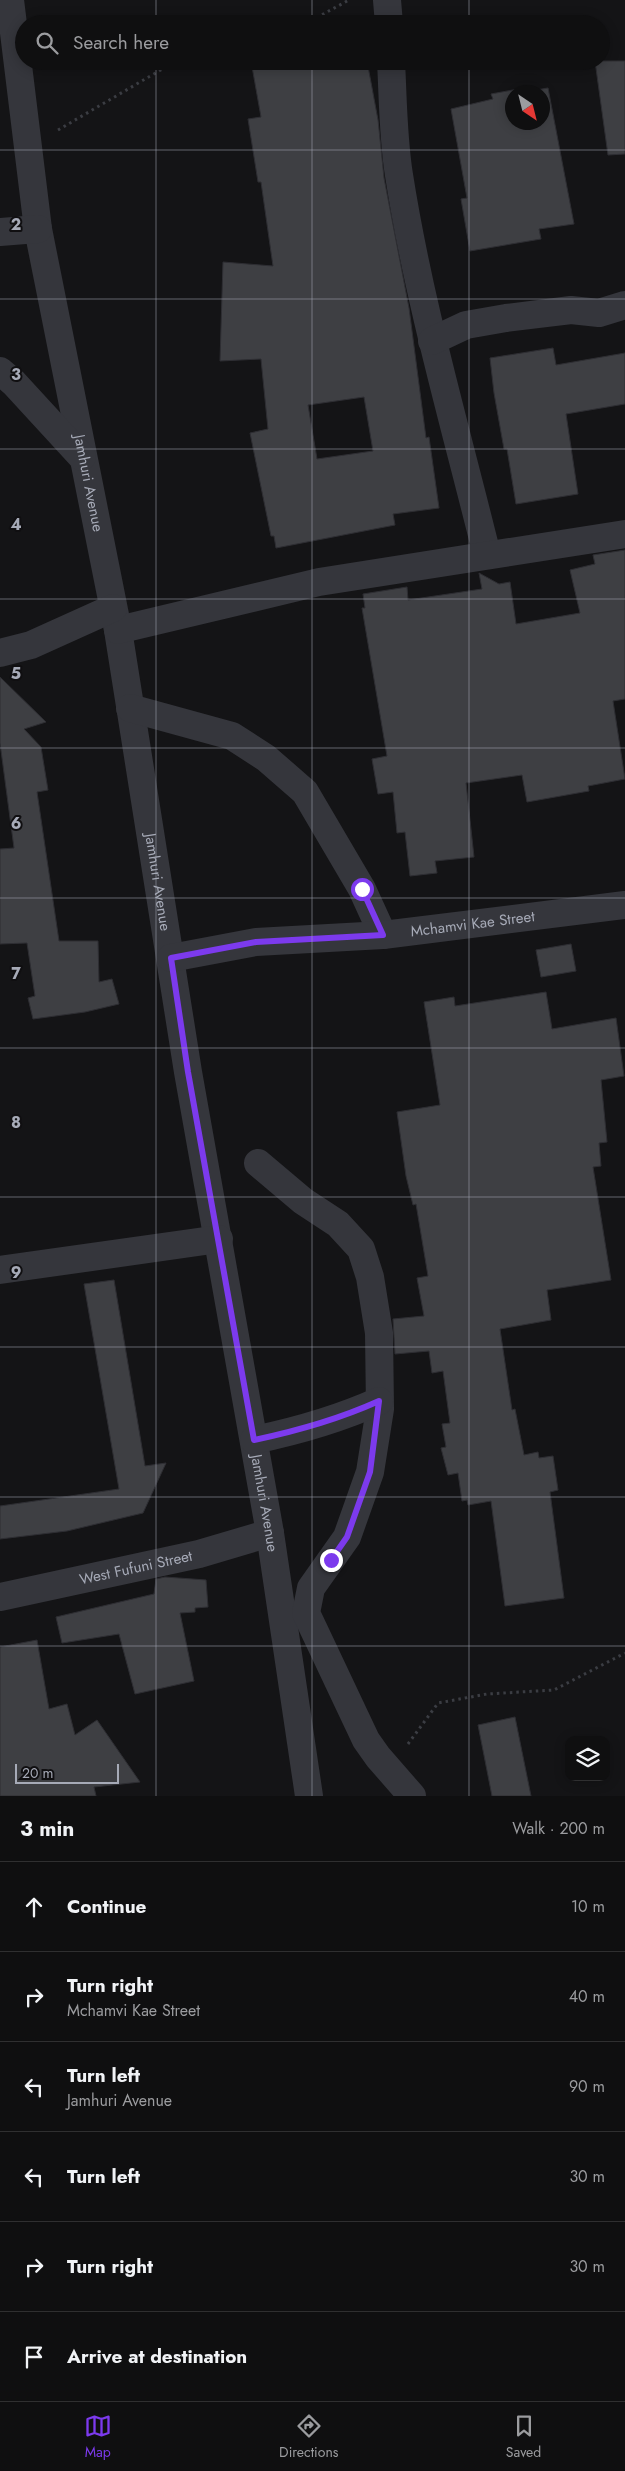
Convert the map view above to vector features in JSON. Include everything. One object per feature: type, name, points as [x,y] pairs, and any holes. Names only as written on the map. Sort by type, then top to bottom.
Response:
[{"type":"street","name":"Jamhuri Avenue","points":[[10,0],[15,41]]},
{"type":"street","points":[[387,0],[388,15]]},
{"type":"street","name":"Jamhuri Avenue","points":[[19,70],[38,229],[116,619],[171,958],[270,1533],[309,1796]]},
{"type":"street","points":[[392,70],[398,173],[432,340],[458,435],[487,555]]},
{"type":"street","points":[[0,232],[38,229]]},
{"type":"street","points":[[432,340],[466,326],[498,319],[571,310],[599,313],[625,305]]},
{"type":"street","points":[[0,371],[14,383],[84,458]]},
{"type":"street","points":[[0,653],[116,619],[319,582],[625,534]]},
{"type":"street","points":[[130,708],[232,736],[266,758],[305,792],[362,889],[383,935]]},
{"type":"street","name":"Mchamvi Kae Street","points":[[171,958],[256,942],[383,935],[625,905]]},
{"type":"street","points":[[258,1163],[303,1201],[338,1224],[361,1249],[370,1277],[379,1333],[379,1401],[370,1472],[347,1537],[311,1588],[306,1613],[371,1746],[412,1796]]},
{"type":"street","points":[[0,1270],[219,1239]]},
{"type":"street","points":[[254,1440],[317,1424],[352,1413],[379,1401]]},
{"type":"street","name":"West Fufuni Street","points":[[0,1597],[199,1554],[270,1533]]},
{"type":"path","points":[[322,15],[349,0]]},
{"type":"path","points":[[28,148],[161,70]]},
{"type":"path","points":[[371,1746],[407,1746],[438,1702],[487,1694],[554,1690],[625,1654]]},
{"type":"building","points":[[610,61],[625,61],[625,154],[608,155],[596,70],[610,70]]},
{"type":"building","points":[[253,70],[369,70],[378,120],[384,178],[409,308],[426,438],[429,437],[439,508],[393,514],[395,525],[276,548],[274,536],[271,536],[250,433],[268,429],[261,359],[220,361],[223,262],[273,266],[261,182],[258,182],[248,119],[261,117]],"holes":[[[364,397],[373,451],[317,459],[308,405]]]},
{"type":"building","points":[[505,91],[505,130],[550,130],[550,98],[574,224],[539,229],[541,239],[470,251],[461,199],[467,198],[451,109],[493,99],[491,94]]},
{"type":"building","points":[[553,348],[556,365],[625,353],[625,404],[566,414],[578,494],[516,504],[507,449],[504,449],[494,393],[490,358]]},
{"type":"building","points":[[625,550],[625,699],[613,701],[625,779],[588,786],[589,791],[527,802],[522,775],[466,783],[474,857],[435,861],[437,873],[410,876],[405,832],[397,833],[393,792],[378,794],[372,759],[387,756],[362,608],[365,608],[363,594],[407,587],[408,600],[482,589],[479,573],[499,584],[510,582],[516,624],[580,613],[570,570],[595,564],[593,555]]},
{"type":"building","points":[[0,677],[46,722],[24,729],[41,747],[48,790],[37,792],[59,941],[98,941],[99,982],[112,979],[119,1004],[85,1012],[33,1019],[28,998],[35,996],[27,943],[0,944],[0,849],[14,848],[0,743]]},
{"type":"building","points":[[571,944],[576,971],[541,977],[536,950]]},
{"type":"building","points":[[546,992],[552,1029],[616,1018],[624,1076],[601,1080],[607,1142],[599,1143],[601,1166],[593,1167],[611,1280],[547,1290],[551,1320],[500,1329],[512,1410],[515,1409],[524,1455],[538,1452],[539,1458],[553,1456],[558,1490],[550,1492],[564,1598],[505,1606],[491,1501],[468,1505],[467,1500],[462,1501],[458,1473],[448,1475],[441,1448],[446,1447],[442,1424],[450,1423],[443,1371],[432,1373],[429,1351],[395,1354],[393,1319],[424,1316],[417,1278],[428,1276],[416,1204],[413,1205],[406,1176],[397,1112],[440,1105],[424,1002],[454,997],[455,1006]]},
{"type":"building","points":[[114,1280],[145,1466],[166,1463],[143,1513],[67,1531],[0,1539],[0,1506],[119,1489],[84,1284]]},
{"type":"building","points":[[165,1577],[206,1580],[208,1607],[195,1608],[195,1612],[180,1613],[194,1681],[135,1694],[119,1634],[62,1643],[56,1617],[154,1594],[156,1579]]},
{"type":"building","points":[[37,1640],[49,1709],[67,1704],[75,1735],[97,1720],[140,1782],[94,1787],[96,1796],[0,1796],[0,1647]]},
{"type":"building","points":[[515,1717],[531,1796],[492,1796],[478,1725]]},
{"type":"route","points":[[331,1560],[347,1537],[370,1472],[380,1409],[379,1401],[352,1413],[317,1424],[254,1440],[188,1072],[171,958],[256,942],[383,935],[362,889]]}]
